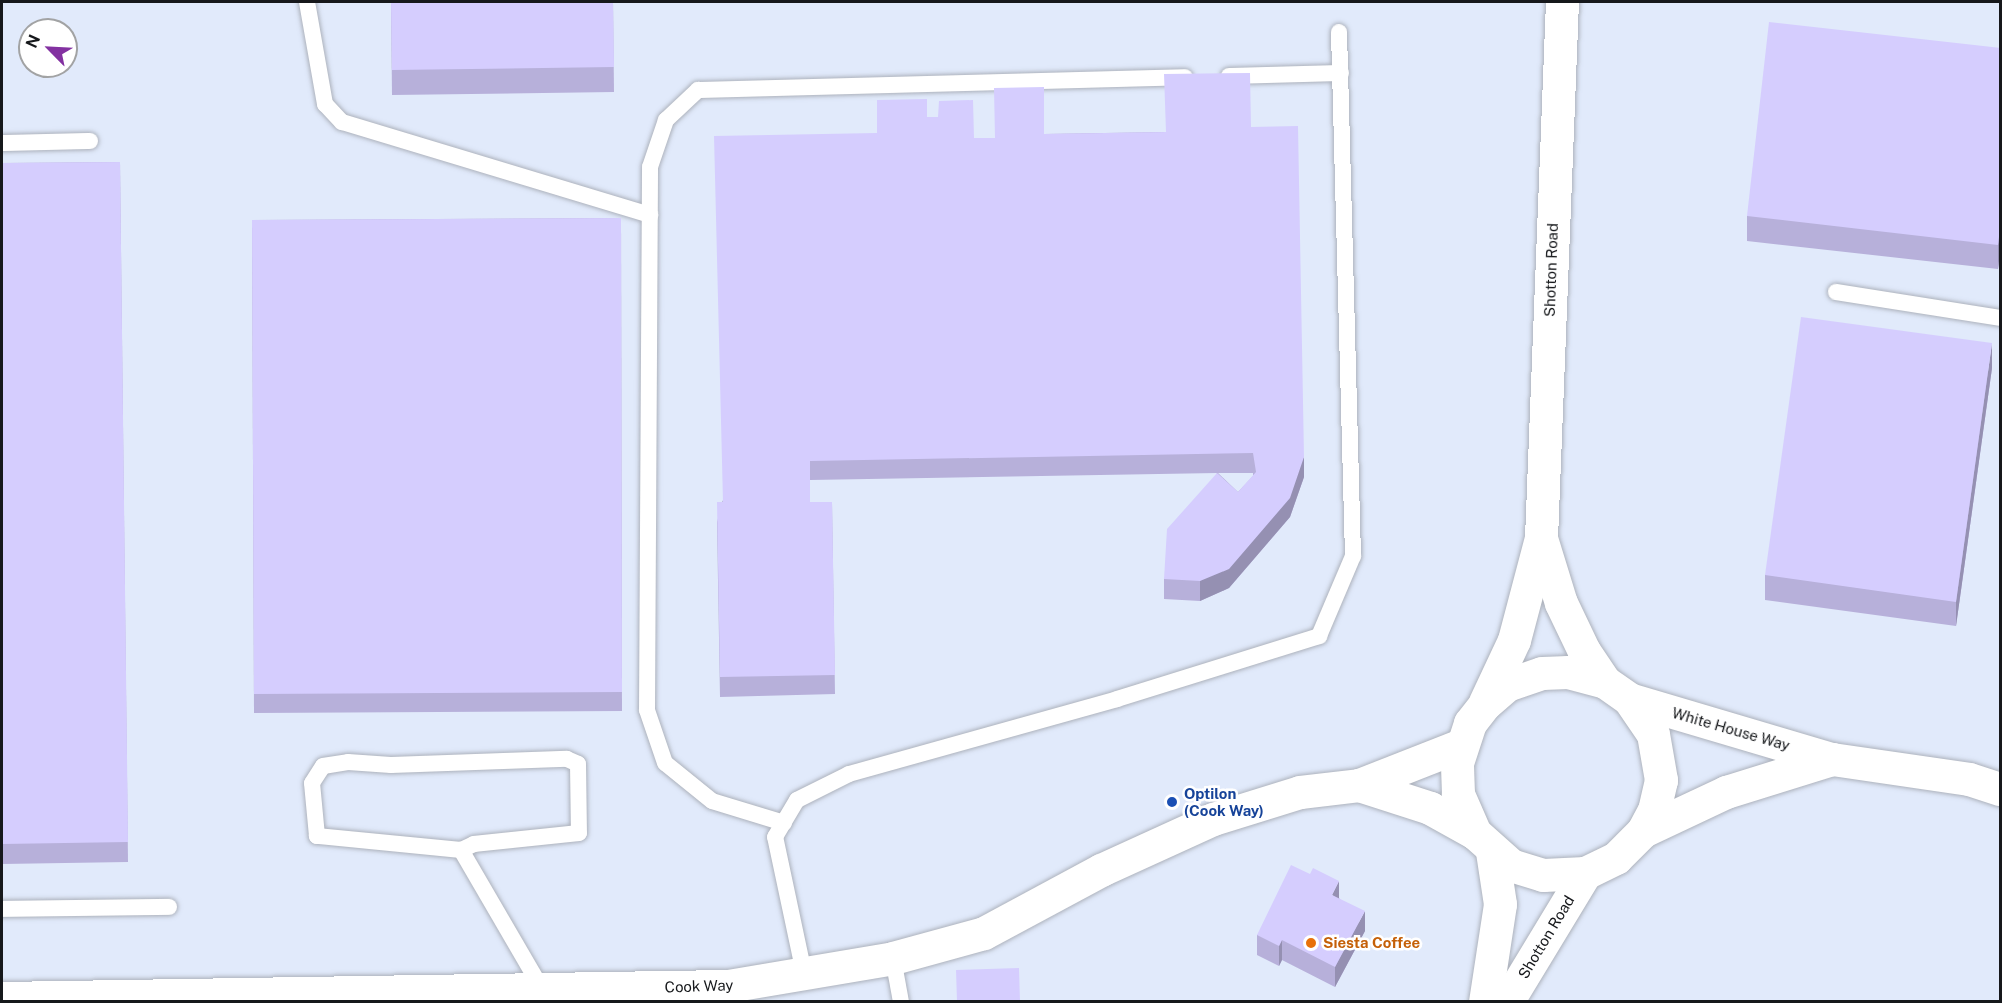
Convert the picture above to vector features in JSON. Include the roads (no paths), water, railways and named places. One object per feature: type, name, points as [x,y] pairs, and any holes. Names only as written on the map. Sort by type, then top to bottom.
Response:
[{"type":"street","name":"Shotton Road","points":[[1485,704],[1514,640],[1541,538],[1562,2]]},
{"type":"street","name":"Shotton Road","points":[[1541,538],[1561,603],[1584,651],[1617,691]]},
{"type":"street","name":"White House Way","points":[[1617,691],[1653,734],[1661,780],[1654,810],[1643,831],[1616,858],[1585,873],[1543,875],[1511,865],[1484,842],[1458,794],[1461,745],[1470,723],[1485,704],[1508,685],[1542,673],[1568,672],[1617,691],[1832,759],[1969,779],[2001,789]]},
{"type":"street","points":[[1359,785],[1461,745]]},
{"type":"street","name":"White House Way","points":[[1643,831],[1726,792],[1832,759]]},
{"type":"street","points":[[1359,785],[1430,808],[1484,842],[1500,904],[1485,1002]]},
{"type":"street","name":"Cook Way","points":[[2,999],[241,998],[728,986],[893,958],[984,933],[1101,870],[1213,819],[1300,792],[1359,785]]},
{"type":"street","name":"Shotton Road","points":[[1507,1002],[1585,873]]},
{"type":"lane","points":[[307,2],[325,104],[342,122],[363,132],[650,215]]},
{"type":"lane","points":[[804,973],[775,837],[797,800],[849,774],[1118,699],[1319,636],[1353,556],[1339,32]]},
{"type":"lane","points":[[784,823],[712,801],[665,763],[646,710],[650,167],[666,120],[698,90],[1341,73]]},
{"type":"lane","points":[[2,143],[90,141]]},
{"type":"lane","points":[[1836,292],[2001,318]]},
{"type":"lane","points":[[567,759],[578,764],[579,833],[474,844],[462,850],[317,837],[312,783],[323,766],[348,762],[392,765],[567,759]]},
{"type":"lane","points":[[462,850],[542,990]]},
{"type":"lane","points":[[2,909],[169,907]]},
{"type":"lane","points":[[893,958],[901,1002]]},
{"type":"place","name":"Optilon (Cook Way)","points":[[1172,802]]},
{"type":"place","name":"Siesta Coffee","points":[[1311,943]]}]
